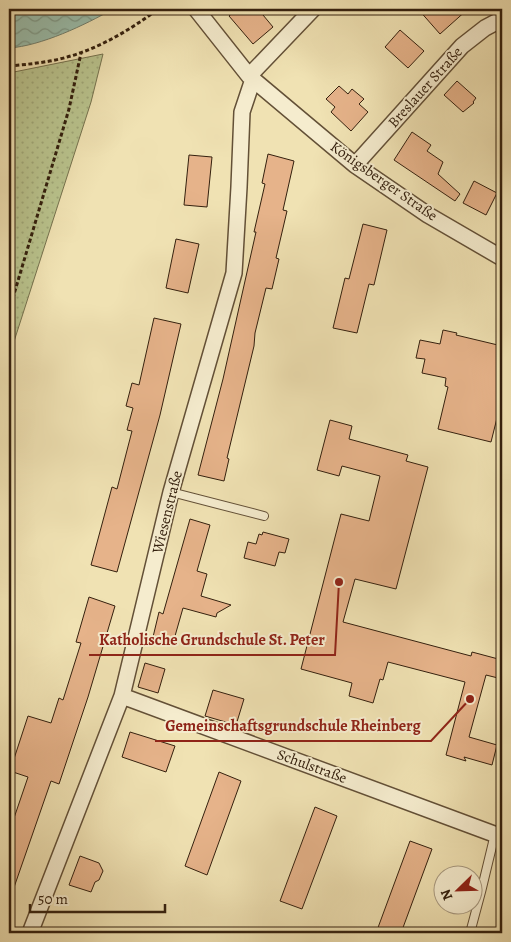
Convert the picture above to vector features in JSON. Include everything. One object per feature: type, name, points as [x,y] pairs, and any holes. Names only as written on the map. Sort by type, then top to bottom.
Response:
[{"type":"street","name":"Königsberger Straße","points":[[196,9],[251,77],[355,165],[428,215],[502,258]]},
{"type":"street","points":[[251,77],[312,9]]},
{"type":"street","name":"Breslauer Straße","points":[[355,165],[462,46],[485,28],[502,19]]},
{"type":"street","name":"Wiesenstraße","points":[[30,933],[122,696],[171,492],[234,273],[242,112],[251,77]]},
{"type":"street","name":"Schulstraße","points":[[122,696],[499,835]]},
{"type":"lane","points":[[171,492],[264,516]]},
{"type":"lane","points":[[470,933],[499,835]]},
{"type":"path","points":[[9,66],[44,62],[81,53],[98,46],[145,19],[158,9]]},
{"type":"path","points":[[9,311],[69,109],[81,53]]},
{"type":"green space","points":[[103,54],[91,102],[9,357],[9,73]]},
{"type":"water","points":[[47,9],[113,9],[89,22],[49,39],[9,48],[9,13],[24,13]]},
{"type":"building","points":[[237,9],[258,9],[273,27],[253,44],[229,16]]},
{"type":"building","points":[[418,9],[468,9],[440,34]]},
{"type":"building","points":[[400,30],[424,51],[408,68],[385,47]]},
{"type":"building","points":[[457,81],[476,98],[474,103],[463,112],[444,95]]},
{"type":"building","points":[[339,86],[348,94],[352,89],[364,99],[359,104],[368,112],[351,131],[331,112],[335,107],[326,99]]},
{"type":"building","points":[[412,132],[431,145],[427,151],[443,162],[438,174],[460,194],[455,201],[394,160]]},
{"type":"building","points":[[268,154],[294,161],[283,210],[287,211],[276,258],[279,259],[272,289],[266,288],[227,458],[229,459],[224,481],[198,475],[223,379],[256,232],[254,232],[265,184],[262,183]]},
{"type":"building","points":[[189,155],[212,157],[207,207],[184,205]]},
{"type":"building","points":[[474,181],[497,193],[486,215],[463,203]]},
{"type":"building","points":[[363,224],[387,230],[374,285],[369,284],[357,333],[333,328],[345,278],[349,279]]},
{"type":"building","points":[[176,239],[199,244],[188,293],[166,288]]},
{"type":"building","points":[[154,318],[181,324],[160,415],[117,572],[91,565],[112,487],[117,489],[132,431],[127,430],[133,408],[126,406],[132,383],[139,385]]},
{"type":"building","points":[[443,330],[502,346],[502,398],[491,442],[438,429],[448,387],[445,386],[446,378],[422,373],[425,359],[416,358],[420,340],[440,344]]},
{"type":"building","points":[[330,420],[352,426],[349,439],[408,455],[406,461],[428,467],[396,589],[355,579],[343,622],[471,656],[472,652],[502,660],[502,679],[486,675],[469,737],[497,745],[492,765],[464,757],[466,761],[446,755],[465,682],[388,662],[383,680],[380,679],[373,703],[349,696],[352,683],[301,669],[341,514],[369,521],[380,476],[342,466],[339,476],[317,470]]},
{"type":"building","points":[[190,519],[210,525],[197,571],[207,574],[201,596],[231,605],[217,613],[216,617],[183,608],[173,643],[153,637],[159,612],[163,614]]},
{"type":"building","points":[[263,532],[289,539],[285,553],[279,552],[275,566],[244,558],[248,542],[256,544],[259,534],[262,535]]},
{"type":"building","points":[[89,597],[115,606],[88,697],[59,784],[51,781],[11,896],[9,895],[9,816],[14,818],[28,777],[10,771],[28,716],[51,723],[59,698],[63,700],[81,643],[76,642]]},
{"type":"building","points":[[145,663],[165,669],[158,693],[138,687]]},
{"type":"building","points":[[213,690],[244,699],[236,725],[205,716]]},
{"type":"building","points":[[130,732],[175,746],[166,772],[122,757]]},
{"type":"building","points":[[219,772],[241,781],[207,875],[185,866]]},
{"type":"building","points":[[315,807],[337,816],[302,909],[280,901]]},
{"type":"building","points":[[410,841],[432,849],[401,933],[376,933]]},
{"type":"building","points":[[80,856],[99,863],[103,871],[91,892],[69,885]]},
{"type":"place","name":"Katholische Grundschule St. Peter","points":[[339,582]]},
{"type":"place","name":"Gemeinschaftsgrundschule Rheinberg","points":[[470,699]]}]
